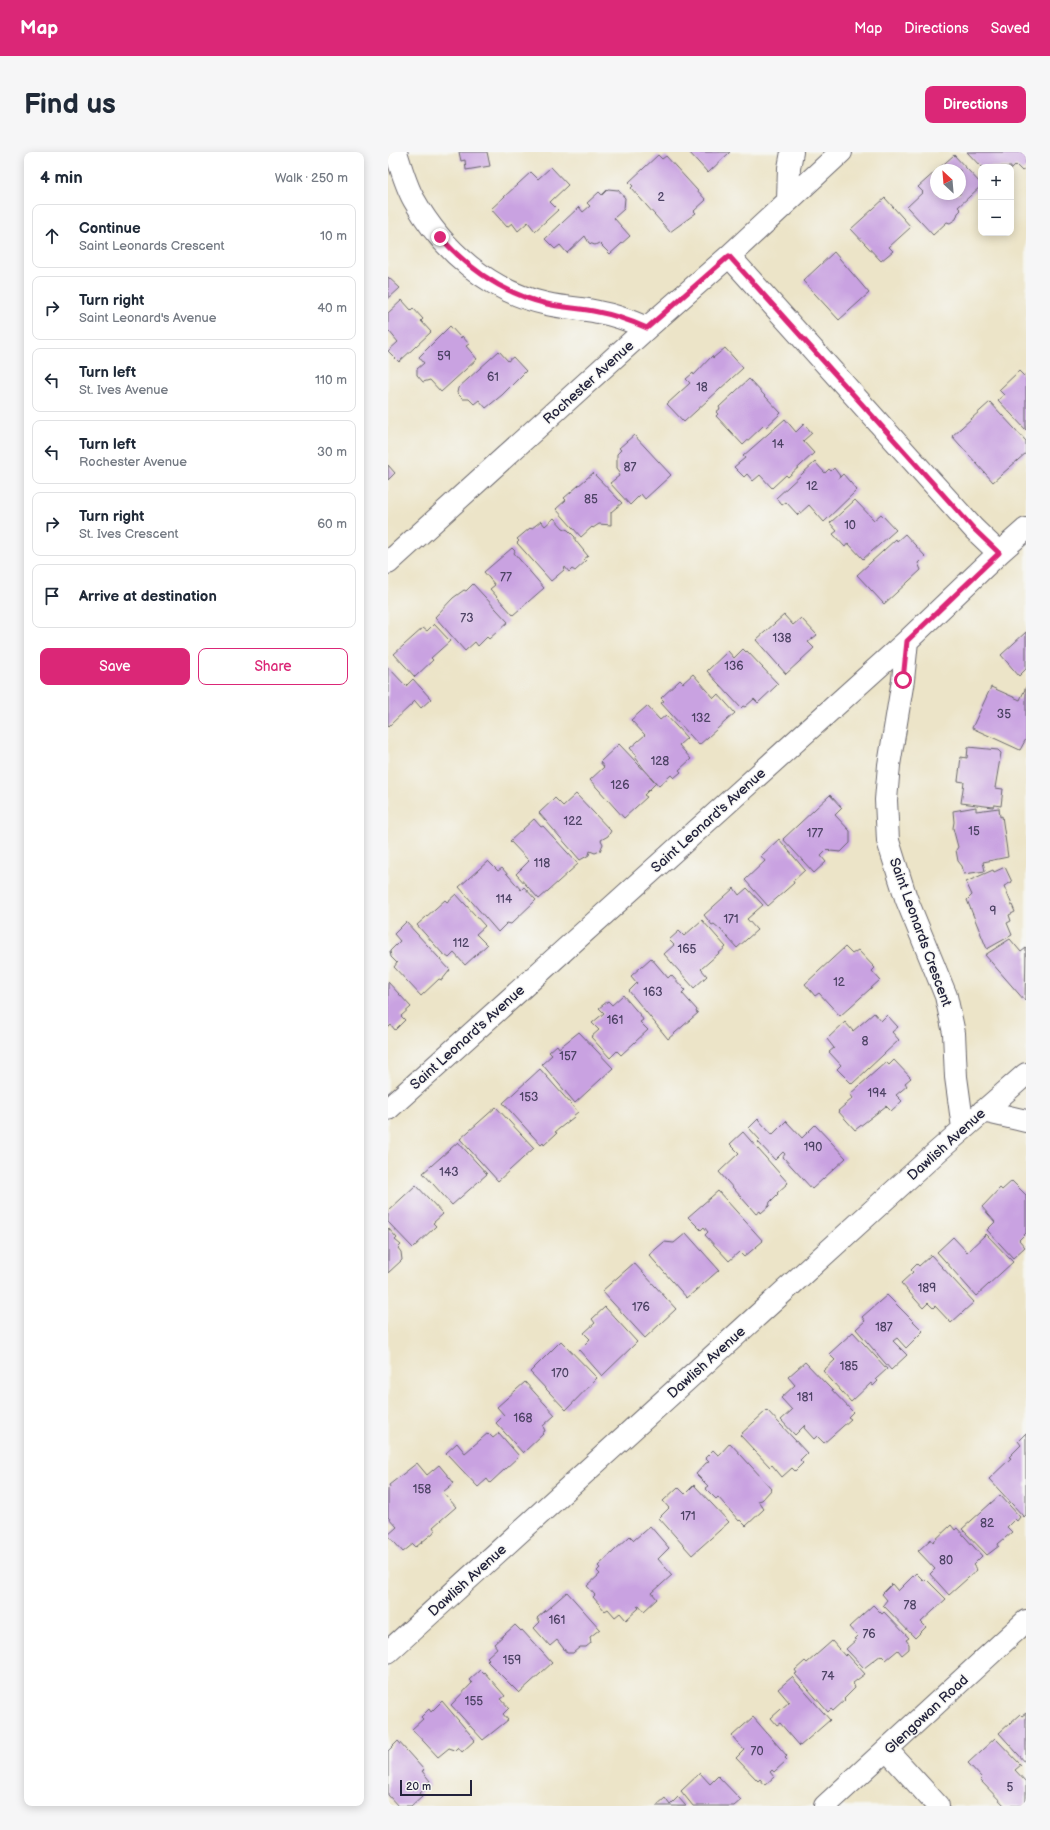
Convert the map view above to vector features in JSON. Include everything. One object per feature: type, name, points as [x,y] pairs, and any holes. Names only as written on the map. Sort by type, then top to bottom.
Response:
[{"type":"street","points":[[396,152],[413,199],[425,218],[455,254],[472,269],[513,292],[545,304],[597,312],[628,320],[647,328]]},
{"type":"street","points":[[788,200],[789,168],[792,152]]},
{"type":"street","name":"Rochester Avenue","points":[[388,563],[647,328],[729,256],[840,152]]},
{"type":"street","points":[[729,256],[974,529],[999,553]]},
{"type":"street","name":"Saint Leonard's Avenue","points":[[388,1109],[907,641],[1026,529]]},
{"type":"street","name":"Saint Leonards Crescent","points":[[907,641],[903,680],[889,765],[886,800],[888,841],[906,898],[946,996],[954,1033],[956,1077],[963,1128]]},
{"type":"street","name":"Dawlish Avenue","points":[[388,1652],[963,1128],[1026,1074]]},
{"type":"street","points":[[983,1111],[1026,1121]]},
{"type":"street","name":"Glengowan Road","points":[[825,1806],[1026,1621]]},
{"type":"street","points":[[887,1750],[938,1806]]},
{"type":"building","points":[[459,152],[487,152],[490,166],[466,170],[465,160],[461,161]]},
{"type":"building","points":[[689,152],[730,152],[708,173]]},
{"type":"building","points":[[967,152],[1026,152],[1026,168],[1022,171],[1016,165],[1014,167],[1014,164],[978,164]]},
{"type":"building","points":[[658,155],[662,159],[666,156],[706,200],[694,211],[696,213],[670,232],[631,188],[633,186],[629,182]]},
{"type":"building","points":[[954,155],[962,164],[944,164]]},
{"type":"building","points":[[551,167],[568,185],[550,202],[558,210],[535,231],[528,222],[518,231],[512,223],[507,227],[491,209],[531,172],[538,179]]},
{"type":"building","points":[[966,168],[978,181],[978,189],[966,200]]},
{"type":"building","points":[[930,176],[930,200],[966,200],[958,207],[961,210],[956,219],[950,223],[947,222],[933,235],[907,207],[923,192],[918,187]]},
{"type":"building","points":[[608,189],[618,190],[625,198],[624,209],[614,218],[630,236],[610,254],[599,243],[595,245],[589,243],[585,236],[567,253],[560,245],[555,249],[545,239],[579,207],[583,212],[590,206],[587,203],[599,192],[602,195]]},
{"type":"building","points":[[885,198],[911,227],[889,247],[893,251],[881,261],[851,229]]},
{"type":"building","points":[[834,252],[869,293],[839,320],[803,281]]},
{"type":"building","points":[[388,277],[400,288],[388,299]]},
{"type":"building","points":[[402,300],[411,310],[413,308],[423,319],[421,321],[431,332],[399,362],[388,351],[398,342],[389,331],[388,333],[388,313]]},
{"type":"building","points":[[450,326],[469,344],[466,346],[477,359],[441,392],[430,380],[423,382],[417,375],[417,369],[424,363],[419,357]]},
{"type":"building","points":[[725,348],[743,368],[684,422],[667,404],[690,383],[686,379],[693,373],[694,375],[712,356],[713,358]]},
{"type":"building","points":[[499,351],[508,361],[513,357],[526,371],[502,395],[486,408],[479,400],[474,404],[469,399],[463,399],[457,393],[458,388]]},
{"type":"building","points":[[1019,371],[1024,376],[1026,374],[1026,430],[998,400],[1004,395],[999,390]]},
{"type":"building","points":[[749,379],[781,413],[765,428],[763,426],[743,445],[716,416],[718,414],[716,412],[720,409],[719,407]]},
{"type":"building","points":[[990,402],[1026,441],[1026,453],[993,482],[952,436]]},
{"type":"building","points":[[785,419],[796,432],[804,424],[812,433],[803,441],[814,453],[788,477],[786,475],[772,488],[760,475],[753,481],[747,474],[744,477],[734,467],[745,458],[743,456]]},
{"type":"building","points":[[634,435],[671,475],[645,499],[641,494],[630,505],[610,483],[619,476],[618,474],[620,472],[617,468],[617,454],[621,450],[619,448]]},
{"type":"building","points":[[815,462],[825,473],[829,469],[831,471],[834,468],[840,476],[838,479],[843,474],[857,490],[824,522],[809,505],[798,515],[786,502],[782,505],[776,498]]},
{"type":"building","points":[[388,465],[395,473],[388,480]]},
{"type":"building","points":[[593,473],[622,503],[611,512],[611,525],[599,524],[593,528],[592,527],[581,537],[556,509],[566,500],[564,498]]},
{"type":"building","points":[[855,500],[874,520],[881,514],[896,530],[863,559],[848,543],[845,547],[833,534],[837,531],[830,523]]},
{"type":"building","points":[[554,518],[563,528],[568,530],[575,537],[575,540],[588,556],[584,559],[586,561],[575,571],[572,569],[569,572],[565,567],[564,570],[551,581],[517,543],[519,541],[517,539],[541,521],[545,526]]},
{"type":"building","points":[[905,534],[925,556],[918,563],[921,570],[884,604],[857,575],[896,539],[897,541]]},
{"type":"building","points":[[512,548],[515,551],[514,553],[544,588],[513,615],[490,589],[495,585],[484,572]]},
{"type":"building","points":[[473,584],[508,622],[489,639],[487,637],[478,646],[475,642],[465,651],[435,617],[453,598],[464,590],[466,591]]},
{"type":"building","points":[[784,615],[793,625],[801,618],[817,635],[808,642],[814,648],[786,674],[756,640]]},
{"type":"building","points":[[434,624],[450,641],[431,658],[433,660],[415,677],[394,654],[423,628],[427,631]]},
{"type":"building","points":[[1026,632],[1026,669],[1019,676],[1001,655]]},
{"type":"building","points":[[743,649],[746,652],[747,651],[778,684],[758,703],[754,699],[745,707],[743,706],[741,708],[707,671],[728,651],[734,658]]},
{"type":"building","points":[[388,667],[406,686],[413,679],[431,699],[421,708],[415,701],[388,727]]},
{"type":"building","points":[[693,674],[714,698],[718,694],[735,713],[699,745],[661,703],[664,701],[661,698],[680,680],[683,683]]},
{"type":"building","points":[[991,687],[1020,700],[1026,687],[1026,739],[1020,750],[972,728]]},
{"type":"building","points":[[647,706],[660,720],[666,715],[687,738],[679,745],[691,759],[679,770],[681,772],[674,778],[671,775],[659,786],[644,769],[635,757],[637,756],[630,748],[645,735],[631,720]]},
{"type":"building","points":[[619,744],[656,783],[644,795],[647,797],[624,818],[590,780],[604,767],[600,762]]},
{"type":"building","points":[[968,747],[998,750],[1001,753],[995,788],[1003,789],[1001,806],[994,805],[993,807],[961,803],[964,782],[958,781],[961,757],[967,758]]},
{"type":"building","points":[[576,794],[611,831],[608,836],[601,840],[603,844],[600,851],[595,853],[590,851],[589,855],[580,860],[539,813],[555,798],[563,806]]},
{"type":"building","points":[[830,795],[842,808],[835,815],[850,831],[850,843],[841,852],[830,851],[828,849],[821,856],[826,862],[814,873],[783,839]]},
{"type":"building","points":[[976,807],[976,811],[999,808],[1000,817],[1002,816],[1008,857],[983,862],[985,871],[964,874],[962,866],[958,861],[956,850],[958,847],[953,828],[953,811]]},
{"type":"building","points":[[534,819],[541,827],[543,826],[578,864],[539,899],[516,874],[529,861],[510,841]]},
{"type":"building","points":[[779,839],[805,870],[793,881],[794,883],[768,906],[745,880],[765,861],[761,856]]},
{"type":"building","points":[[488,861],[498,871],[502,868],[521,890],[524,887],[536,900],[511,924],[507,923],[498,932],[459,887]]},
{"type":"building","points":[[1005,867],[1012,882],[1004,886],[1015,912],[1009,915],[1011,921],[1007,923],[1012,935],[987,949],[967,900],[972,895],[966,882],[993,870],[994,872]]},
{"type":"building","points":[[734,888],[739,895],[747,888],[763,905],[747,919],[757,930],[737,948],[720,929],[714,924],[712,925],[704,915]]},
{"type":"building","points":[[456,894],[485,926],[476,934],[487,945],[465,965],[454,953],[449,958],[442,953],[417,925],[445,900],[447,902]]},
{"type":"building","points":[[702,920],[726,947],[701,969],[707,976],[694,988],[664,954],[674,945],[669,940],[679,931],[684,936]]},
{"type":"building","points":[[406,922],[450,970],[442,980],[439,979],[421,996],[394,967],[397,963],[391,957],[390,951],[400,941],[394,934]]},
{"type":"building","points":[[1010,939],[1021,952],[1026,948],[1025,1001],[985,955]]},
{"type":"building","points":[[845,947],[852,954],[858,950],[875,968],[872,971],[880,980],[840,1016],[819,993],[815,996],[805,984]]},
{"type":"building","points":[[651,958],[668,978],[671,975],[685,990],[682,993],[698,1013],[668,1039],[629,991],[637,983],[631,976]]},
{"type":"building","points":[[388,982],[411,1007],[401,1016],[405,1020],[395,1030],[391,1025],[388,1028]]},
{"type":"building","points":[[623,995],[641,1016],[643,1020],[640,1022],[648,1030],[621,1055],[617,1051],[610,1058],[591,1037],[599,1030],[592,1023],[604,1013],[599,1008],[608,1001],[612,1005]]},
{"type":"building","points":[[874,1013],[881,1021],[887,1015],[898,1027],[892,1032],[899,1040],[852,1084],[837,1069],[841,1065],[829,1052],[834,1048],[827,1039],[845,1022],[853,1031]]},
{"type":"building","points":[[579,1032],[613,1068],[575,1103],[542,1064],[552,1055],[549,1052],[557,1045],[559,1048]]},
{"type":"building","points":[[894,1060],[911,1078],[905,1083],[907,1086],[896,1095],[902,1101],[891,1111],[886,1106],[855,1130],[838,1111],[853,1098],[850,1094],[886,1062],[889,1065]]},
{"type":"building","points":[[540,1069],[578,1112],[555,1132],[557,1133],[544,1145],[543,1143],[541,1145],[503,1103]]},
{"type":"building","points":[[496,1107],[534,1148],[498,1181],[460,1139]]},
{"type":"building","points":[[758,1119],[772,1135],[786,1121],[802,1138],[815,1125],[846,1158],[812,1189],[783,1157],[785,1154],[783,1152],[775,1160],[758,1142],[760,1140],[749,1128]]},
{"type":"building","points":[[743,1132],[788,1183],[777,1193],[778,1194],[770,1202],[769,1206],[761,1213],[760,1211],[756,1214],[719,1172],[739,1153],[730,1144]]},
{"type":"building","points":[[458,1142],[487,1174],[452,1205],[423,1173]]},
{"type":"building","points":[[1012,1181],[1026,1195],[1026,1233],[1019,1240],[1025,1247],[1013,1258],[987,1230],[995,1222],[982,1207],[1000,1188],[1002,1190]]},
{"type":"building","points":[[416,1185],[443,1214],[433,1223],[436,1226],[413,1248],[388,1222],[388,1211]]},
{"type":"building","points":[[718,1191],[763,1241],[744,1257],[739,1252],[729,1261],[705,1235],[708,1232],[704,1227],[701,1230],[688,1217]]},
{"type":"building","points":[[388,1228],[397,1238],[395,1240],[401,1245],[398,1248],[401,1252],[402,1260],[388,1273]]},
{"type":"building","points":[[686,1233],[719,1270],[687,1298],[649,1255],[664,1242],[674,1243]]},
{"type":"building","points":[[986,1234],[1013,1262],[976,1296],[937,1252],[953,1237],[967,1252]]},
{"type":"building","points":[[931,1255],[974,1302],[951,1323],[935,1306],[933,1308],[928,1303],[923,1308],[901,1283],[913,1272],[911,1270],[917,1264],[919,1266]]},
{"type":"building","points":[[634,1263],[676,1309],[645,1338],[602,1291]]},
{"type":"building","points":[[887,1295],[923,1331],[906,1348],[897,1338],[893,1341],[907,1355],[891,1370],[856,1329],[865,1321],[862,1317]]},
{"type":"building","points":[[605,1307],[637,1342],[602,1376],[579,1350],[590,1339],[584,1333],[595,1323],[592,1319]]},
{"type":"building","points":[[853,1332],[887,1369],[876,1379],[878,1381],[873,1386],[871,1383],[851,1402],[823,1371],[835,1360],[829,1354]]},
{"type":"building","points":[[561,1341],[597,1378],[566,1410],[530,1372]]},
{"type":"building","points":[[805,1362],[853,1412],[848,1417],[851,1419],[824,1443],[817,1436],[814,1439],[804,1428],[805,1425],[795,1435],[781,1420],[792,1410],[781,1398],[795,1385],[788,1377]]},
{"type":"building","points":[[525,1382],[555,1415],[543,1426],[545,1431],[542,1433],[543,1434],[523,1453],[496,1423],[504,1415],[497,1407]]},
{"type":"building","points":[[767,1410],[807,1453],[800,1460],[803,1463],[795,1471],[792,1468],[782,1477],[772,1465],[770,1467],[740,1435]]},
{"type":"building","points":[[488,1433],[493,1438],[499,1433],[519,1456],[490,1483],[487,1479],[478,1487],[446,1453],[457,1443],[465,1453]]},
{"type":"building","points":[[1026,1433],[1026,1515],[1024,1517],[989,1479],[1011,1458],[1009,1457],[1021,1445],[1018,1441]]},
{"type":"building","points":[[730,1443],[772,1489],[762,1500],[758,1501],[764,1509],[746,1526],[740,1520],[739,1521],[718,1497],[716,1499],[705,1488],[708,1486],[696,1474],[706,1463],[709,1462],[705,1458],[713,1450],[718,1455]]},
{"type":"building","points":[[417,1463],[427,1475],[439,1465],[454,1483],[443,1492],[456,1507],[433,1527],[435,1530],[433,1533],[416,1547],[413,1544],[403,1552],[388,1535],[397,1527],[388,1517],[388,1489],[390,1487],[389,1485]]},
{"type":"building","points":[[694,1485],[729,1522],[692,1555],[659,1518],[669,1508],[663,1501],[678,1487],[685,1494]]},
{"type":"building","points":[[1000,1495],[1020,1517],[1017,1521],[1015,1519],[1007,1527],[1012,1532],[998,1544],[999,1546],[987,1555],[962,1529]]},
{"type":"building","points":[[951,1525],[955,1530],[957,1528],[982,1556],[973,1565],[977,1570],[949,1595],[930,1574],[935,1569],[918,1551],[931,1539],[933,1542]]},
{"type":"building","points":[[650,1526],[669,1548],[658,1559],[672,1575],[652,1593],[657,1599],[644,1611],[639,1605],[637,1606],[639,1608],[626,1620],[620,1613],[615,1617],[608,1609],[605,1611],[593,1597],[595,1595],[587,1586],[600,1574],[597,1571],[600,1568],[598,1566],[630,1536],[634,1540]]},
{"type":"building","points":[[916,1573],[924,1581],[926,1579],[946,1599],[921,1622],[926,1627],[915,1638],[883,1605],[887,1600],[882,1594],[892,1584],[898,1591]]},
{"type":"building","points":[[567,1592],[600,1629],[590,1637],[591,1643],[586,1647],[580,1647],[573,1653],[567,1653],[557,1640],[550,1646],[534,1628],[540,1622],[537,1618]]},
{"type":"building","points":[[873,1605],[882,1614],[884,1612],[909,1638],[906,1640],[909,1644],[909,1649],[902,1655],[898,1650],[886,1660],[881,1655],[864,1668],[846,1649],[856,1640],[854,1639],[857,1636],[849,1627]]},
{"type":"building","points":[[515,1625],[521,1631],[522,1630],[552,1663],[519,1693],[487,1661],[489,1659],[487,1657],[497,1648],[494,1644]]},
{"type":"building","points":[[832,1641],[845,1656],[847,1654],[865,1674],[853,1683],[855,1688],[844,1699],[845,1700],[833,1711],[831,1709],[828,1712],[795,1674],[797,1673],[795,1670],[805,1661],[807,1663]]},
{"type":"building","points":[[480,1670],[483,1673],[484,1672],[505,1696],[501,1699],[509,1708],[503,1714],[508,1720],[483,1740],[451,1705],[472,1683],[469,1680]]},
{"type":"building","points":[[792,1677],[830,1720],[800,1746],[780,1723],[777,1725],[771,1718],[789,1702],[778,1689]]},
{"type":"building","points":[[442,1701],[475,1740],[462,1752],[458,1747],[455,1750],[449,1748],[438,1757],[412,1729],[423,1719],[421,1717],[429,1709],[431,1712]]},
{"type":"building","points":[[1026,1713],[1026,1763],[999,1733],[1020,1714],[1022,1716]]},
{"type":"building","points":[[753,1717],[787,1756],[785,1758],[787,1760],[774,1772],[772,1770],[770,1772],[774,1777],[765,1785],[760,1779],[758,1781],[736,1758],[744,1750],[732,1736]]},
{"type":"building","points":[[995,1738],[1021,1765],[1015,1770],[1026,1782],[1026,1803],[1023,1806],[1005,1806],[980,1780],[982,1778],[968,1763]]},
{"type":"building","points":[[398,1741],[424,1770],[422,1771],[430,1781],[428,1783],[430,1785],[420,1793],[422,1796],[411,1806],[398,1806],[388,1795],[388,1751]]},
{"type":"building","points":[[700,1773],[710,1784],[718,1776],[741,1800],[734,1806],[693,1806],[681,1791]]},
{"type":"building","points":[[678,1797],[686,1806],[656,1806],[665,1798],[670,1805]]},
{"type":"route","points":[[440,237],[455,254],[472,269],[513,292],[545,304],[597,312],[628,320],[647,328],[729,256],[974,529],[999,553],[907,641],[903,680]]}]
